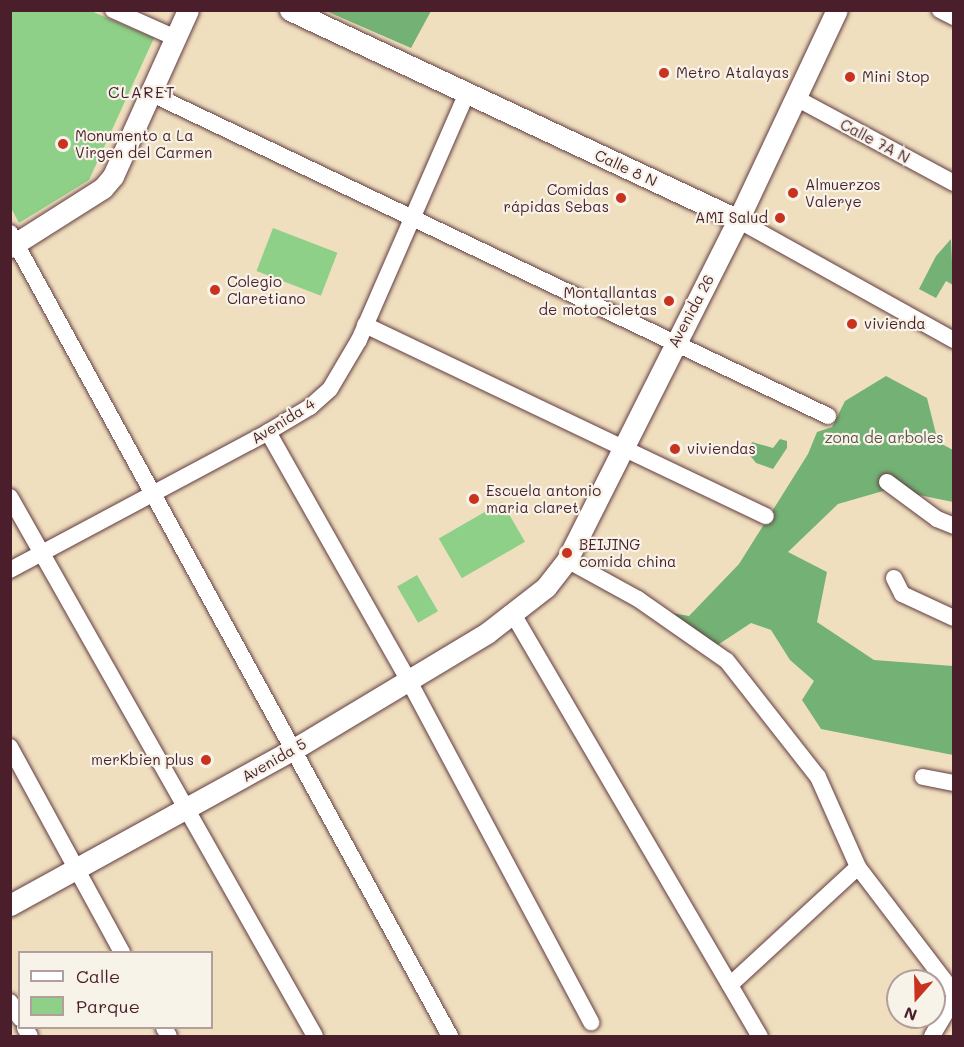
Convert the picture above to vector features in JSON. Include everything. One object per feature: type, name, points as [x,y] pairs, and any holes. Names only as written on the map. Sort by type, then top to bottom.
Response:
[{"type":"street","points":[[113,10],[176,38]]},
{"type":"street","points":[[188,10],[113,176],[87,199],[12,241],[155,495],[450,1036]]},
{"type":"street","name":"Calle 8 N","points":[[290,10],[738,220],[954,340]]},
{"type":"street","name":"Avenida 26","points":[[521,607],[567,560],[675,340],[738,220],[837,10]]},
{"type":"street","points":[[940,10],[954,17]]},
{"type":"street","points":[[150,93],[675,340],[828,416]]},
{"type":"street","name":"Avenida 4","points":[[10,570],[155,495],[268,432],[310,406],[330,389],[346,366],[365,325],[467,93]]},
{"type":"street","name":"Calle 7A N","points":[[796,98],[954,183]]},
{"type":"street","points":[[365,325],[766,516]]},
{"type":"street","points":[[268,432],[409,681],[591,1022]]},
{"type":"street","points":[[888,482],[937,519],[954,526]]},
{"type":"street","points":[[10,497],[315,1036]]},
{"type":"street","points":[[567,560],[638,599],[727,661],[818,777],[858,867],[954,993]]},
{"type":"street","points":[[894,578],[902,594],[954,618]]},
{"type":"street","points":[[521,607],[760,1036]]},
{"type":"street","name":"Avenida 5","points":[[10,905],[187,811],[294,749],[409,681],[521,607]]},
{"type":"street","points":[[10,747],[75,871],[121,951]]},
{"type":"street","points":[[923,777],[954,783]]},
{"type":"street","points":[[730,985],[858,867]]},
{"type":"street","points":[[932,1036],[954,999]]},
{"type":"street","points":[[10,1002],[18,1015]]},
{"type":"green space","points":[[10,11],[91,11],[154,38],[89,180],[19,223],[10,206]]},
{"type":"green space","points":[[326,11],[431,11],[411,48]]},
{"type":"green space","points":[[273,228],[337,253],[321,296],[257,271]]},
{"type":"green space","points":[[951,239],[953,285],[946,281],[936,298],[919,289],[936,256]]},
{"type":"green space","name":"zona de arboles","points":[[886,376],[927,398],[938,442],[953,450],[953,502],[890,489],[838,504],[788,552],[827,572],[817,622],[874,660],[953,666],[953,755],[821,729],[802,700],[814,681],[790,660],[771,630],[751,623],[713,648],[666,612],[689,616],[739,564],[808,454],[817,432],[832,427],[845,401]]},
{"type":"green space","points":[[780,439],[787,441],[787,448],[773,469],[756,463],[748,453],[752,442],[773,448]]},
{"type":"green space","points":[[502,502],[525,542],[462,578],[439,538]]},
{"type":"green space","points":[[417,575],[438,611],[418,623],[397,586]]},
{"type":"place","name":"Metro Atalayas","points":[[664,73]]},
{"type":"place","name":"Mini Stop","points":[[850,77]]},
{"type":"place","name":"Monumento a La Virgen del Carmen","points":[[63,144]]},
{"type":"place","name":"Almuerzos Valerye","points":[[793,193]]},
{"type":"place","name":"Comidas rápidas Sebas","points":[[621,198]]},
{"type":"place","name":"AMI Salud","points":[[780,218]]},
{"type":"place","name":"Colegio Claretiano","points":[[215,290]]},
{"type":"place","name":"Montallantas de motocicletas","points":[[669,301]]},
{"type":"place","name":"vivienda","points":[[852,324]]},
{"type":"place","name":"viviendas","points":[[675,449]]},
{"type":"place","name":"Escuela antonio maria claret","points":[[474,499]]},
{"type":"place","name":"BEIJING comida china","points":[[567,553]]},
{"type":"place","name":"merKbien plus","points":[[206,760]]},
{"type":"district","name":"CLARET","points":[[142,92]]}]
